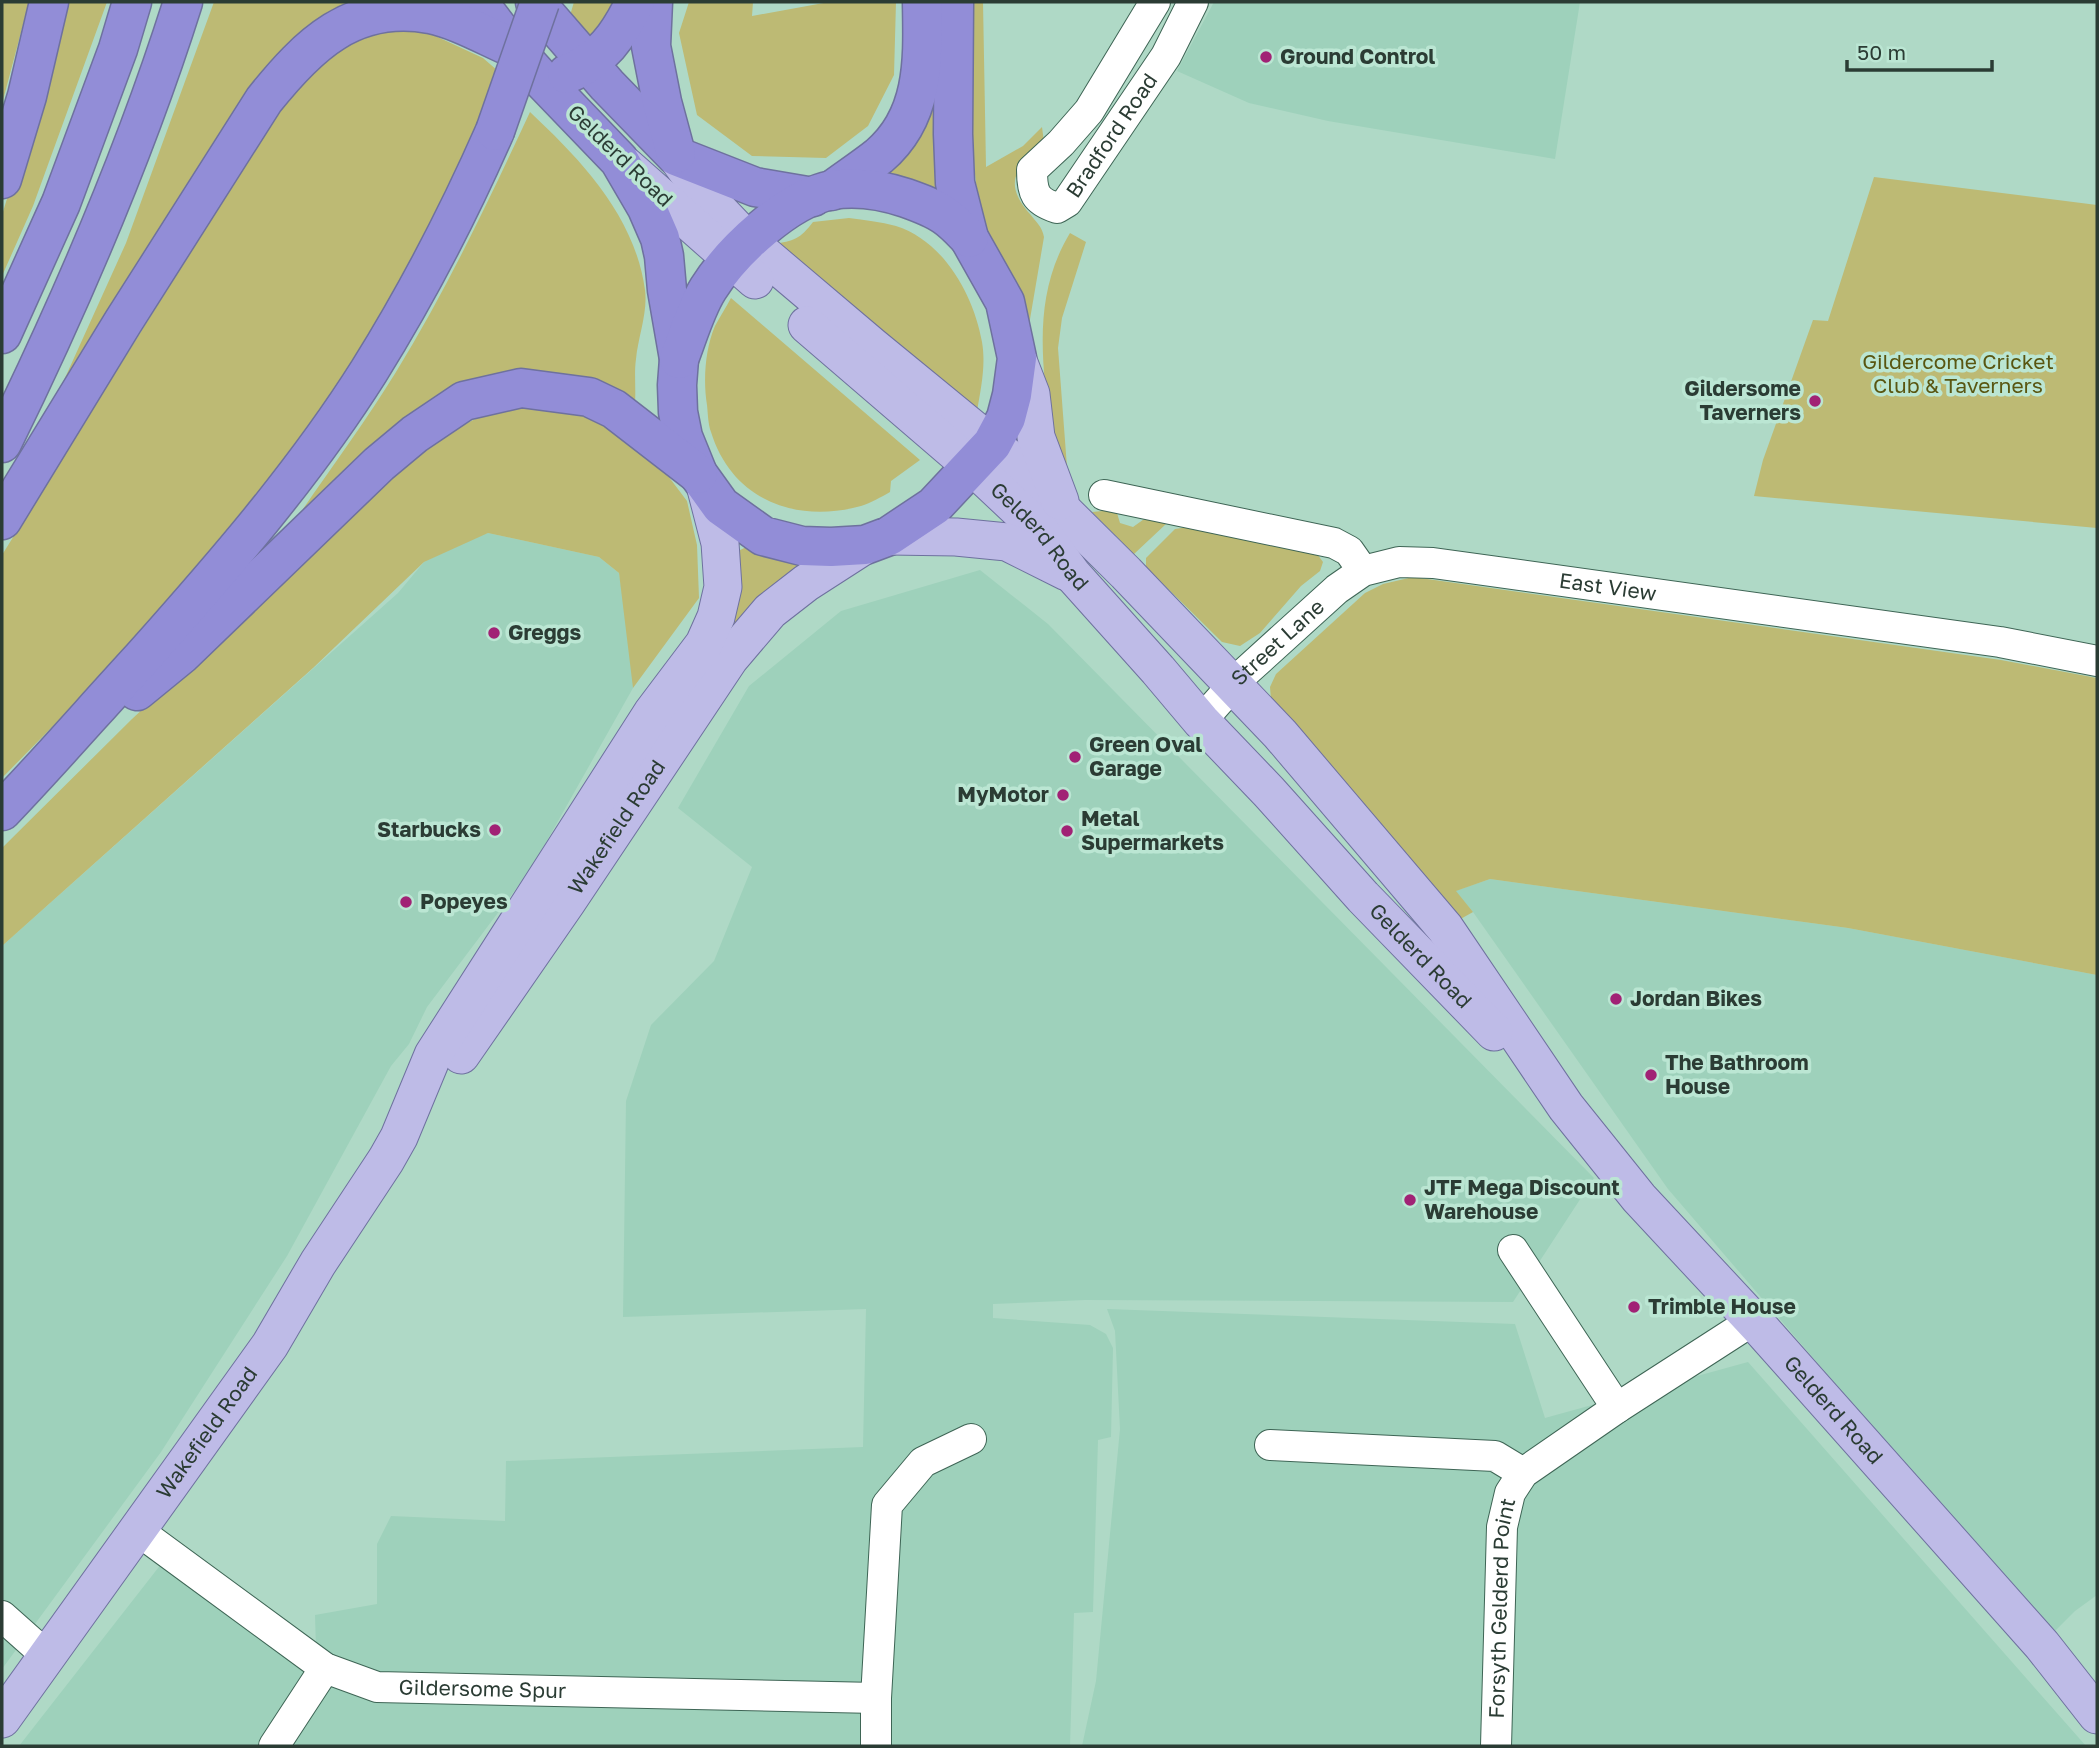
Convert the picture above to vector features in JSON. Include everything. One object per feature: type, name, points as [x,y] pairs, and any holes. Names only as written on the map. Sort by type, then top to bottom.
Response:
[{"type":"highway","points":[[2,179],[27,96],[49,2]]},
{"type":"highway","points":[[2,334],[61,203],[118,49],[132,2]]},
{"type":"highway","points":[[2,443],[108,212],[183,2]]},
{"type":"highway","name":"Gelderd Road","points":[[478,2],[514,49],[620,160]]},
{"type":"highway","points":[[2,811],[208,584],[306,463],[369,371],[465,199],[495,131],[537,2]]},
{"type":"highway","name":"Gelderd Road","points":[[537,2],[589,64],[676,156],[755,187],[822,194]]},
{"type":"highway","points":[[543,81],[589,64],[611,44],[635,2]]},
{"type":"highway","points":[[653,2],[651,46],[676,156]]},
{"type":"highway","points":[[679,359],[708,290],[740,250],[779,216],[822,194],[881,154],[903,130],[917,100],[923,57],[922,2]]},
{"type":"highway","points":[[620,160],[647,208],[660,238],[679,359],[678,412],[683,437],[702,480],[721,506],[762,536],[802,546],[831,547],[877,540],[934,506],[982,456],[1006,418],[1017,358],[1005,302],[969,238],[955,183],[954,2]]},
{"type":"highway","points":[[2,520],[123,322],[264,100],[299,60],[329,34],[367,17],[399,7],[461,24],[514,49]]},
{"type":"highway","points":[[822,194],[867,188],[922,203],[946,216],[969,238]]},
{"type":"highway","points":[[31,780],[181,655],[379,464],[415,434],[464,401],[521,388],[589,397],[614,409],[702,480]]},
{"type":"main road","name":"Gelderd Road","points":[[676,156],[740,250]]},
{"type":"main road","name":"Gelderd Road","points":[[620,160],[740,250],[982,456],[1072,574],[1200,721],[1269,792],[1363,897],[1566,1107]]},
{"type":"main road","points":[[1017,358],[1031,394],[1036,437],[1064,511]]},
{"type":"main road","name":"Gelderd Road","points":[[982,456],[1016,464],[1280,734],[1445,928],[1566,1107],[1639,1198],[2042,1645],[2097,1715]]},
{"type":"main road","name":"Wakefield Road","points":[[2,1719],[270,1345],[399,1137],[446,1077],[472,1017],[652,713],[704,644],[716,617],[723,587],[720,542],[702,480]]},
{"type":"main road","points":[[877,540],[956,537],[1007,542],[1072,574]]},
{"type":"main road","name":"Wakefield Road","points":[[472,1017],[730,657],[770,611],[806,583],[877,540]]},
{"type":"street","name":"Bradford Road","points":[[1155,2],[1089,111],[1061,143],[1031,170],[1032,188],[1042,203],[1057,208],[1067,202],[1166,56],[1193,2]]},
{"type":"street","name":"Bradford Road","points":[[1132,41],[1166,56]]},
{"type":"street","points":[[1104,495],[1132,506],[1334,543],[1349,551],[1363,571]]},
{"type":"street","name":"East View","points":[[1363,571],[1399,562],[1433,563],[2000,642],[2097,661]]},
{"type":"street","name":"Street Lane","points":[[1200,721],[1233,684],[1337,589],[1363,571]]},
{"type":"street","points":[[1513,1250],[1617,1408]]},
{"type":"street","name":"Forsyth Gelderd Point","points":[[1496,1746],[1502,1527],[1510,1493],[1523,1473],[1617,1408],[1752,1321]]},
{"type":"street","points":[[876,1746],[876,1698],[887,1506],[923,1462],[971,1439]]},
{"type":"street","name":"Forsyth Gelderd Point","points":[[1270,1445],[1495,1456],[1523,1473]]},
{"type":"street","name":"Gildersome Spur","points":[[138,1530],[325,1668],[377,1687],[876,1698]]},
{"type":"street","points":[[2,1616],[47,1656]]},
{"type":"street","points":[[274,1746],[325,1668]]},
{"type":"shaded area","points":[[1214,2],[1580,2],[1555,159],[1328,121],[1249,103],[1177,71]]},
{"type":"shaded area","points":[[488,533],[599,557],[619,573],[632,654],[633,688],[531,869],[427,1007],[409,1044],[391,1066],[287,1256],[161,1452],[2,1669],[2,946],[398,593],[424,562],[469,539]]},
{"type":"shaded area","points":[[980,570],[1048,624],[1594,1178],[1513,1302],[1085,1300],[993,1304],[993,1318],[1090,1325],[1106,1334],[1113,1348],[1111,1437],[1098,1440],[1093,1612],[1074,1613],[1070,1746],[19,1746],[176,1545],[316,1648],[315,1615],[377,1604],[377,1544],[391,1516],[505,1521],[506,1461],[863,1447],[866,1309],[623,1317],[626,1101],[651,1025],[714,961],[752,867],[678,808],[749,686],[841,611]]},
{"type":"shaded area","points":[[1490,879],[1848,928],[2097,975],[2097,1595],[2075,1611],[2051,1635],[1668,1189],[1473,912],[1455,891]]},
{"type":"shaded area","points":[[1107,1309],[1515,1324],[1545,1418],[1748,1362],[2086,1746],[1082,1746],[1096,1681],[1120,1429],[1115,1331]]},
{"type":"green space","points":[[2,2],[29,2],[2,104]]},
{"type":"green space","points":[[62,2],[107,2],[33,206],[2,276],[2,215],[33,114]]},
{"type":"green space","points":[[214,2],[363,2],[55,400],[126,243]]},
{"type":"green space","points":[[574,2],[613,2],[593,42],[568,22]]},
{"type":"green space","points":[[689,2],[753,2],[752,16],[829,2],[896,2],[894,75],[868,126],[826,158],[752,156],[697,115],[679,33]]},
{"type":"green space","points":[[973,2],[983,2],[986,167],[1023,146],[1042,127],[1044,142],[1020,167],[1015,183],[1021,202],[1040,227],[1044,237],[1029,325],[986,230],[976,184],[973,153]]},
{"type":"green space","points":[[390,28],[429,33],[483,58],[498,71],[459,168],[407,270],[342,382],[272,485],[168,609],[2,778],[2,555],[241,171],[281,92],[351,34]]},
{"type":"green space","points":[[933,64],[943,209],[866,183]]},
{"type":"green space","points":[[530,112],[568,150],[603,191],[630,238],[639,263],[646,298],[635,364],[635,403],[593,383],[551,372],[513,375],[308,512],[303,509],[385,390],[433,309]]},
{"type":"green space","name":"Gildercome Cricket Club & Taverners","points":[[1874,177],[2097,205],[2097,528],[1754,496],[1763,460],[1813,320],[1828,321]]},
{"type":"green space","points":[[849,218],[896,226],[913,233],[929,244],[954,272],[972,307],[982,342],[983,368],[977,411],[773,244],[796,238],[813,222]]},
{"type":"green space","points":[[1070,233],[1086,242],[1062,318],[1058,348],[1067,467],[1057,447],[1047,406],[1043,326],[1053,269]]},
{"type":"green space","points":[[731,298],[920,460],[891,481],[890,492],[861,506],[813,512],[770,501],[751,490],[734,475],[711,432],[705,386],[707,355],[712,335]]},
{"type":"green space","points":[[531,403],[590,414],[656,460],[687,501],[697,545],[699,598],[633,688],[619,573],[599,557],[488,533],[424,562],[313,668],[2,946],[2,848],[132,719],[423,450],[486,414]]},
{"type":"green space","points":[[1113,510],[1120,523],[1133,527],[1147,517],[1166,524],[1134,554],[1092,512]]},
{"type":"green space","points":[[1188,527],[1315,551],[1323,562],[1320,571],[1301,586],[1260,633],[1240,646],[1222,642],[1146,567],[1146,558],[1175,529]]},
{"type":"green space","points":[[757,542],[824,554],[672,705],[738,551]]},
{"type":"green space","points":[[1413,577],[2001,660],[2097,678],[2097,975],[1848,928],[1490,879],[1456,891],[1473,912],[1457,921],[1271,699],[1270,687],[1276,674],[1365,593],[1383,584]]},
{"type":"place","name":"Ground Control","points":[[1266,57]]},
{"type":"place","name":"Gildersome Taverners","points":[[1815,401]]},
{"type":"place","name":"Greggs","points":[[494,633]]},
{"type":"place","name":"Green Oval Garage","points":[[1075,757]]},
{"type":"place","name":"MyMotor","points":[[1063,795]]},
{"type":"place","name":"Starbucks","points":[[495,830]]},
{"type":"place","name":"Metal Supermarkets","points":[[1067,831]]},
{"type":"place","name":"Popeyes","points":[[406,902]]},
{"type":"place","name":"Jordan Bikes","points":[[1616,999]]},
{"type":"place","name":"The Bathroom House","points":[[1651,1075]]},
{"type":"place","name":"JTF Mega Discount Warehouse","points":[[1410,1200]]},
{"type":"place","name":"Trimble House","points":[[1634,1307]]}]
